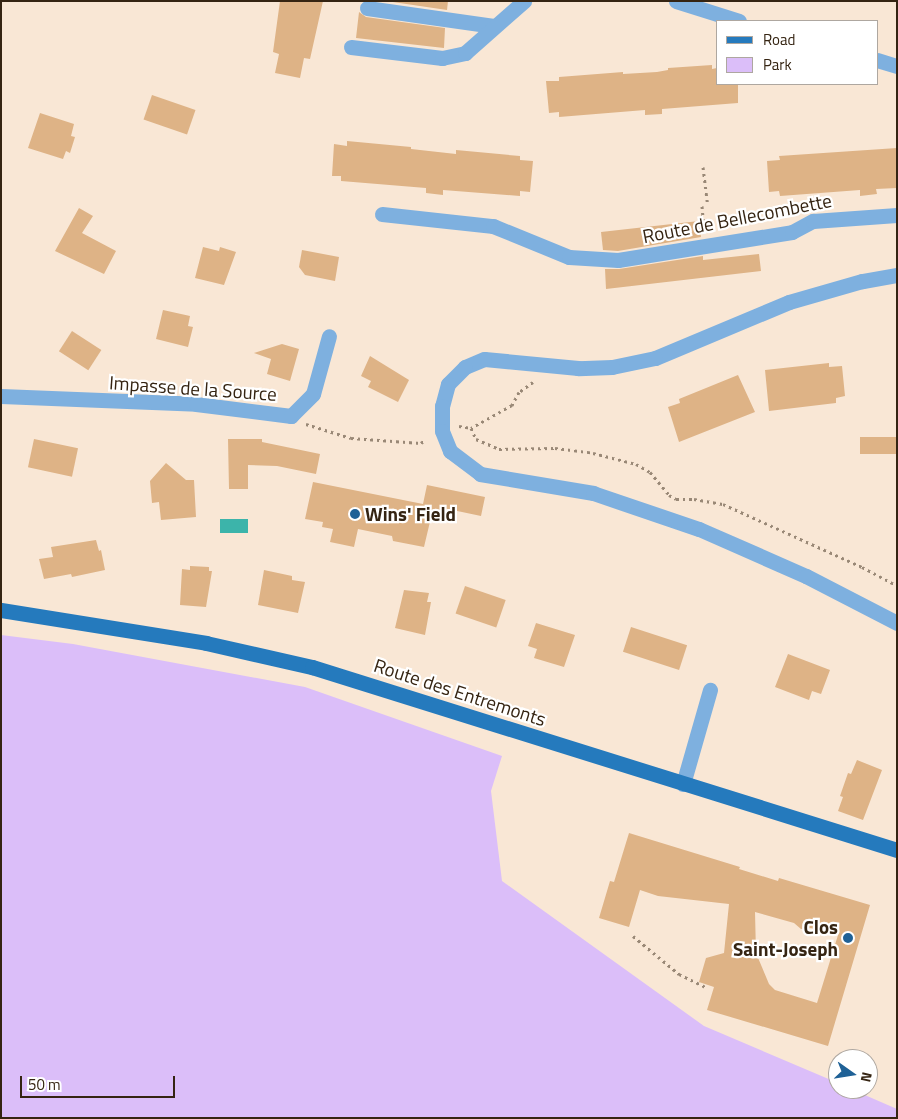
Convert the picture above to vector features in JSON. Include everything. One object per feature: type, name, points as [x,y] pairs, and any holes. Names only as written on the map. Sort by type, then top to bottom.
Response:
[{"type":"main road","name":"Route des Entremonts","points":[[1,610],[206,643],[312,667],[897,850]]},
{"type":"street","points":[[352,46],[442,58],[464,53],[524,1]]},
{"type":"street","points":[[676,1],[736,20]]},
{"type":"street","points":[[367,8],[494,26]]},
{"type":"street","points":[[878,60],[897,66]]},
{"type":"street","name":"Route de Bellecombette","points":[[382,214],[493,226],[568,257],[618,260],[792,232],[813,221],[897,215]]},
{"type":"street","points":[[897,275],[862,281],[789,302],[655,358],[612,367],[578,368],[484,359],[465,366],[448,384],[442,406],[442,431],[450,451],[480,474],[593,493],[699,529],[806,576],[897,624]]},
{"type":"street","name":"Impasse de la Source","points":[[1,396],[196,404],[291,416],[313,394],[329,336]]},
{"type":"street","points":[[683,784],[710,690]]},
{"type":"path","points":[[703,167],[708,205]]},
{"type":"path","points":[[534,380],[519,392],[512,405],[471,428],[476,440],[499,449],[555,448],[592,453],[636,464],[650,472],[669,494],[676,499],[694,499],[723,504],[862,567],[897,586]]},
{"type":"path","points":[[291,416],[308,425],[351,438],[420,443],[429,437]]},
{"type":"path","points":[[633,936],[680,974],[697,985],[708,988]]},
{"type":"green space","points":[[1,635],[73,644],[305,687],[502,756],[491,791],[502,881],[704,1026],[828,1079],[828,1099],[874,1099],[897,1109],[897,1118],[1,1118]]},
{"type":"water","points":[[220,519],[248,519],[248,533],[220,533]]},
{"type":"building","points":[[280,1],[323,1],[310,59],[304,58],[300,78],[275,73],[279,54],[273,52]]},
{"type":"building","points":[[386,1],[448,1],[447,10]]},
{"type":"building","points":[[359,12],[366,17],[445,28],[444,48],[356,38]]},
{"type":"building","points":[[712,65],[712,69],[716,68],[716,85],[738,85],[738,103],[662,109],[662,114],[645,115],[645,110],[559,117],[559,112],[549,113],[546,81],[559,81],[559,77],[623,72],[623,74],[657,72],[668,70],[668,68]]},
{"type":"building","points":[[152,95],[195,110],[187,135],[144,120]]},
{"type":"building","points":[[40,113],[74,124],[71,136],[75,137],[70,153],[66,151],[63,159],[28,148]]},
{"type":"building","points":[[347,141],[411,147],[411,149],[456,154],[456,150],[520,156],[520,160],[533,161],[530,192],[520,191],[520,196],[443,190],[443,195],[426,193],[426,188],[341,181],[341,176],[332,176],[334,144],[347,146]]},
{"type":"building","points":[[897,148],[897,188],[876,189],[877,194],[860,196],[860,190],[780,196],[779,191],[769,192],[767,161],[780,160],[779,156]]},
{"type":"building","points":[[79,208],[93,216],[82,233],[116,251],[104,274],[55,251]]},
{"type":"building","points":[[699,221],[701,237],[618,251],[603,250],[601,232]]},
{"type":"building","points":[[203,247],[219,251],[220,247],[236,252],[224,285],[195,278]]},
{"type":"building","points":[[302,250],[339,257],[335,281],[305,275],[299,267]]},
{"type":"building","points":[[759,254],[761,271],[606,289],[605,269],[619,269],[703,256],[703,260]]},
{"type":"building","points":[[163,310],[190,316],[188,326],[193,327],[188,347],[156,339]]},
{"type":"building","points":[[72,331],[101,350],[88,370],[59,351]]},
{"type":"building","points":[[282,344],[299,349],[290,381],[267,374],[271,359],[254,353]]},
{"type":"building","points":[[370,356],[409,380],[398,402],[368,387],[371,381],[361,376]]},
{"type":"building","points":[[829,363],[829,367],[842,366],[845,396],[836,398],[836,403],[769,411],[765,370]]},
{"type":"building","points":[[738,375],[755,412],[679,442],[668,407],[680,403],[679,399]]},
{"type":"building","points":[[860,437],[897,437],[897,454],[860,454]]},
{"type":"building","points":[[34,439],[78,448],[72,477],[28,467]]},
{"type":"building","points":[[228,439],[262,439],[262,442],[320,454],[316,474],[277,466],[248,465],[248,489],[229,489]]},
{"type":"building","points":[[166,463],[186,480],[194,480],[196,517],[161,520],[159,502],[152,503],[150,481]]},
{"type":"building","name":"Wins' Field","points":[[313,482],[423,504],[427,485],[485,497],[481,516],[443,508],[443,511],[433,509],[424,547],[393,541],[392,536],[358,529],[354,547],[330,542],[333,529],[322,527],[323,522],[305,519]]},
{"type":"building","points":[[96,540],[99,551],[101,550],[105,570],[72,577],[71,574],[44,579],[39,559],[53,557],[51,547]]},
{"type":"building","points":[[190,566],[209,567],[209,571],[212,571],[206,607],[180,605],[182,569],[190,570]]},
{"type":"building","points":[[264,570],[292,576],[292,580],[305,582],[298,613],[258,605]]},
{"type":"building","points":[[465,586],[506,600],[496,627],[456,613]]},
{"type":"building","points":[[404,590],[429,593],[427,602],[431,602],[425,635],[395,628]]},
{"type":"building","points":[[536,623],[575,635],[564,667],[534,658],[537,649],[528,646]]},
{"type":"building","points":[[631,627],[687,645],[679,670],[623,652]]},
{"type":"building","points":[[788,654],[830,670],[821,694],[812,691],[809,700],[775,687]]},
{"type":"building","points":[[857,760],[882,770],[863,820],[838,811],[843,797],[840,796],[848,773],[851,774]]},
{"type":"building","name":"Clos Saint-Joseph","points":[[629,833],[740,867],[739,869],[778,881],[779,878],[870,905],[828,1046],[707,1010],[714,987],[699,982],[706,958],[724,953],[729,904],[658,896],[640,890],[629,927],[599,918],[610,881],[614,882]],"holes":[[[755,912],[794,923],[801,929],[811,928],[838,935],[817,1003],[775,990],[769,984],[756,953]]]},
{"type":"place","name":"Wins' Field","points":[[355,514]]},
{"type":"place","name":"Clos Saint-Joseph","points":[[848,938]]}]
